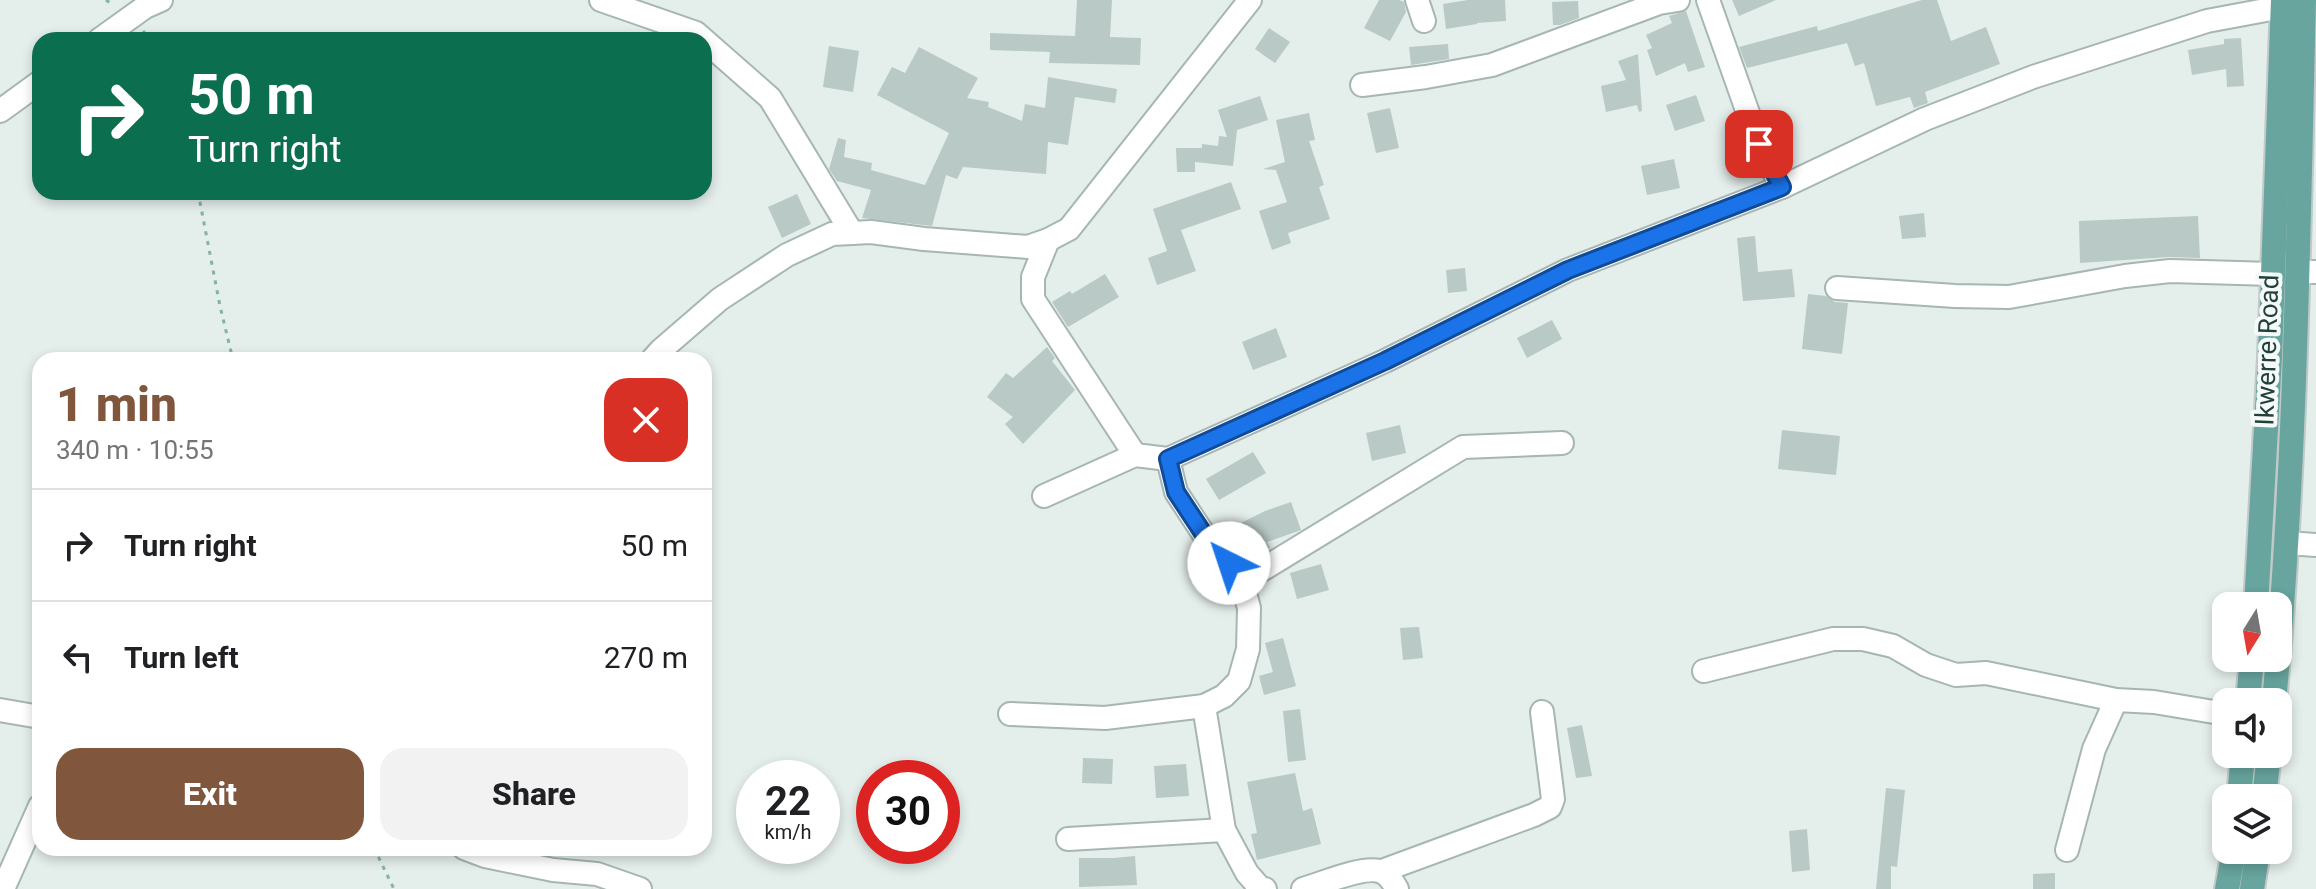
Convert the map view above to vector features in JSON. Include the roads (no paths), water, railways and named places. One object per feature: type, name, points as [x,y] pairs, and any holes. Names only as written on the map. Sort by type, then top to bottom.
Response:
[{"type":"main road","name":"Ikwerre Road","points":[[2275,688],[2307,272],[2308,197],[2290,2]]},
{"type":"main road","points":[[2257,592],[2272,274],[2290,2]]},
{"type":"main road","points":[[2227,889],[2231,864]]},
{"type":"main road","points":[[2252,889],[2256,864]]},
{"type":"street","points":[[110,32],[145,7],[161,0]]},
{"type":"street","points":[[601,0],[693,32]]},
{"type":"street","points":[[659,352],[720,299],[787,255],[832,234],[871,232],[1028,247],[1069,229],[1250,0]]},
{"type":"street","points":[[1362,85],[1492,65],[1659,3],[1678,0]]},
{"type":"street","points":[[1708,0],[1759,144],[1782,187]]},
{"type":"street","points":[[1044,496],[1135,455],[1168,459],[1385,361],[1568,270],[1782,187],[1925,119],[2033,77],[2207,21],[2290,2]]},
{"type":"street","points":[[712,47],[770,98],[852,233]]},
{"type":"street","points":[[0,111],[32,88]]},
{"type":"street","points":[[1048,240],[1033,277],[1033,299],[1135,455]]},
{"type":"street","points":[[1837,288],[2009,297],[2170,271],[2272,274]]},
{"type":"street","points":[[1242,582],[1463,447],[1562,443]]},
{"type":"street","points":[[1010,714],[1105,718],[1204,706],[1224,696],[1239,681],[1248,649],[1249,608],[1242,582],[1203,533],[1176,492],[1168,459]]},
{"type":"street","points":[[2287,543],[2316,545]]},
{"type":"street","points":[[1704,671],[1833,639],[1863,639],[1893,646],[1940,671],[1956,675],[1986,673],[2116,700],[2154,702],[2212,712]]},
{"type":"street","points":[[2067,850],[2094,749],[2116,700]]},
{"type":"street","points":[[1204,706],[1224,830],[1247,873],[1260,888],[1265,889]]},
{"type":"street","points":[[0,710],[32,716]]},
{"type":"street","points":[[1303,889],[1367,870],[1382,871],[1550,807],[1553,799],[1542,712]]},
{"type":"street","points":[[3,889],[32,824]]},
{"type":"street","points":[[1068,839],[1224,830]]},
{"type":"street","points":[[485,856],[553,870],[597,874],[640,889]]},
{"type":"street","points":[[1382,871],[1397,889]]}]
